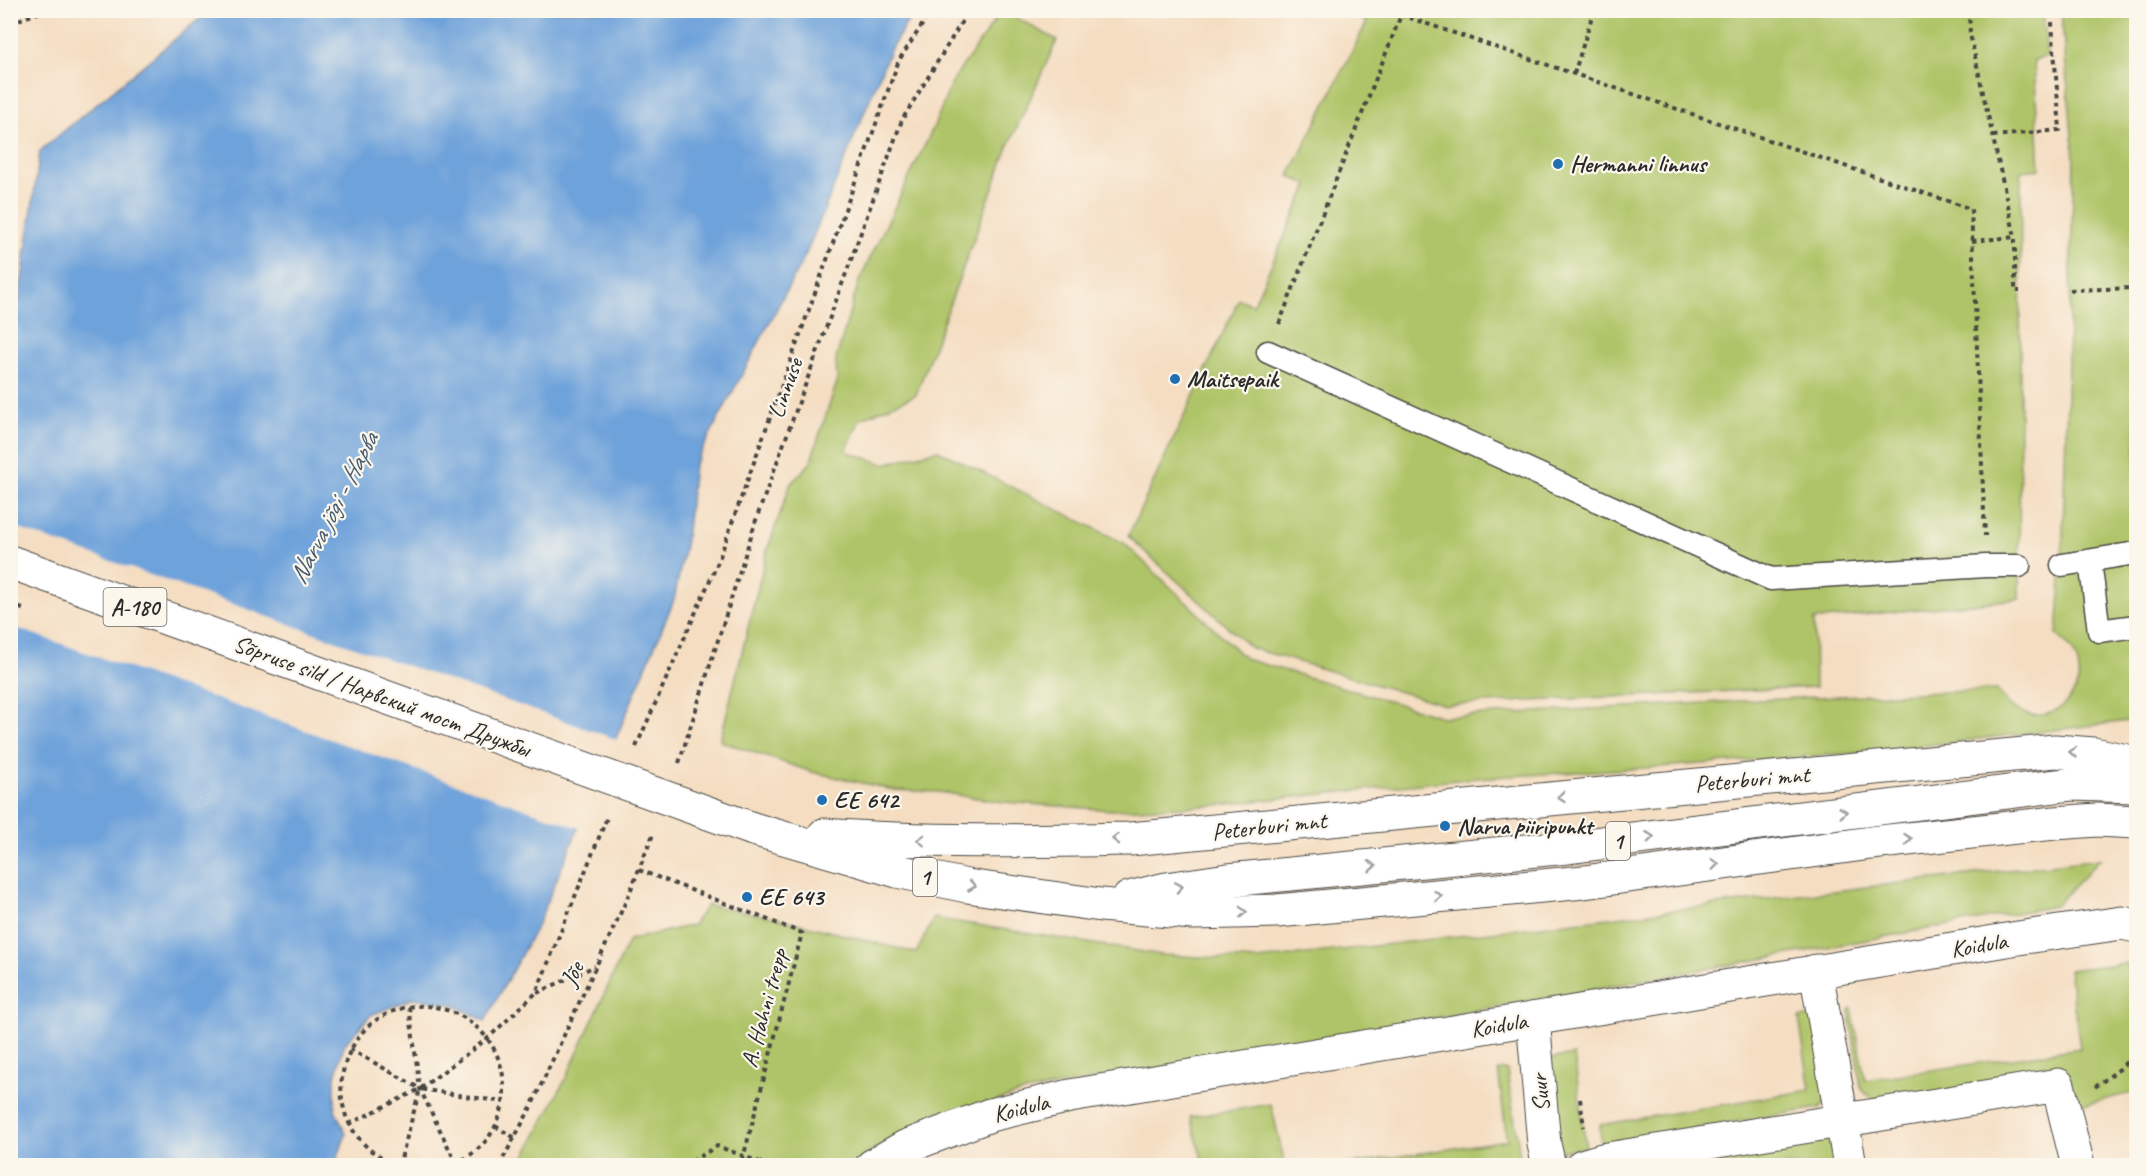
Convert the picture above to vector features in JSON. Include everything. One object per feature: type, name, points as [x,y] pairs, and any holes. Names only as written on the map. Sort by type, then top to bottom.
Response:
[{"type":"main road","name":"Sõpruse sild / Нарвский мост Дружбы","points":[[10,562],[753,829]]},
{"type":"main road","name":"Peterburi mnt","points":[[753,829],[868,838],[972,842],[1130,839],[2055,751],[2094,754],[2135,770]]},
{"type":"main road","name":"Peterburi mnt","points":[[1101,905],[1166,889],[1228,880],[1568,847],[2072,784],[2135,770]]},
{"type":"main road","name":"Peterburi mnt","points":[[753,829],[897,871],[967,886],[1101,905],[1193,913],[1277,911],[1584,882],[1871,843],[2055,823],[2097,820],[2136,822]]},
{"type":"main road","name":"Koidula","points":[[872,1166],[905,1147],[990,1115],[1070,1096],[1816,971],[2122,923],[2136,926]]},
{"type":"main road","points":[[1816,971],[1850,1166]]},
{"type":"main road","name":"Suur","points":[[1533,1019],[1544,1144],[1549,1166]]},
{"type":"main road","points":[[1592,1163],[2058,1085],[2078,1166]]},
{"type":"lane","points":[[1268,352],[1771,579],[2019,566]]},
{"type":"lane","points":[[2062,565],[2136,554]]},
{"type":"lane","points":[[2090,561],[2099,631],[2136,626]]},
{"type":"path","points":[[10,23],[46,10]]},
{"type":"path","points":[[718,562],[899,60],[932,10]]},
{"type":"path","name":"Linnuse","points":[[676,771],[757,517],[902,120],[969,10]]},
{"type":"path","points":[[1393,10],[1401,15],[1971,209],[1986,566]]},
{"type":"path","points":[[1401,15],[1417,10]]},
{"type":"path","points":[[1574,74],[1594,10]]},
{"type":"path","points":[[1969,10],[1970,34],[2015,237],[2015,291],[2020,291]]},
{"type":"path","points":[[1993,135],[2060,130],[2050,10]]},
{"type":"path","points":[[1268,352],[1401,15]]},
{"type":"path","points":[[1972,241],[2015,237]]},
{"type":"path","points":[[2070,290],[2136,288]]},
{"type":"path","name":"Jõe","points":[[499,1166],[530,1109],[639,870],[656,826]]},
{"type":"path","name":"A. Hahni trepp","points":[[639,870],[802,933],[744,1156]]},
{"type":"path","points":[[536,993],[596,966]]},
{"type":"path","points":[[420,1089],[398,1166],[371,1151],[358,1138],[349,1124],[340,1086],[343,1067],[350,1049],[374,1021],[391,1012],[409,1007],[432,1006],[455,1012],[475,1024],[488,1038],[499,1058],[504,1075],[503,1102],[495,1126],[479,1148],[448,1166]]},
{"type":"path","points":[[409,1007],[420,1089],[456,1163]]},
{"type":"path","points":[[349,1124],[420,1089],[488,1038]]},
{"type":"path","points":[[350,1049],[420,1089],[503,1102]]},
{"type":"path","points":[[2067,1123],[2081,1098],[2121,1068],[2136,1051]]},
{"type":"path","points":[[1579,1090],[1586,1148],[1592,1163]]},
{"type":"path","points":[[495,1126],[514,1138]]},
{"type":"path","points":[[684,1166],[717,1146],[770,1166]]},
{"type":"path","points":[[741,1166],[744,1156]]},
{"type":"path","points":[[375,1166],[386,1161]]},
{"type":"green space","points":[[1002,10],[1057,40],[1008,147],[916,395],[860,419],[846,451],[884,464],[938,450],[1124,543],[1246,659],[1443,717],[1815,697],[1997,690],[2014,708],[2033,715],[2050,713],[2065,703],[2075,689],[2079,671],[2073,653],[2057,635],[2062,565],[2074,158],[2061,11],[2136,11],[2136,720],[1872,752],[1477,778],[1208,806],[1112,810],[1003,802],[938,792],[894,790],[812,772],[720,741],[767,551],[790,485],[810,463],[837,382],[836,359],[859,281],[934,126],[953,80]]},
{"type":"green space","points":[[1346,11],[2043,11],[2047,57],[2034,60],[2040,169],[2021,171],[2019,599],[1814,620],[1815,687],[1445,705],[1251,648],[1128,536],[1239,299],[1253,305],[1308,185],[1289,176],[1367,22]]},
{"type":"green space","points":[[2100,859],[2055,906],[1020,1093],[891,1138],[852,1165],[520,1166],[567,1076],[629,940],[693,925],[707,905],[772,917],[916,953],[934,918],[1162,955],[1258,960]]},
{"type":"green space","points":[[2126,963],[2136,1004],[2136,1092],[2069,1108],[2059,1076],[1879,1101],[1866,1094],[1861,1088],[1849,1010],[1852,1008],[1865,1080],[2080,1048],[2069,970]]},
{"type":"green space","points":[[1821,1015],[1829,1097],[1820,1108],[1601,1144],[1600,1125],[1810,1090],[1799,1018]]},
{"type":"green space","points":[[1574,1055],[1586,1148],[1559,1151],[1549,1059]]},
{"type":"green space","points":[[1498,1070],[1507,1070],[1520,1156],[1464,1165],[1343,1165],[1507,1140]]},
{"type":"green space","points":[[1271,1104],[1285,1165],[1204,1165],[1190,1117]]},
{"type":"green space","points":[[1834,1134],[1845,1166],[1645,1166]]},
{"type":"water","name":"Narva jõgi - Нарва","points":[[209,11],[914,11],[890,50],[807,252],[694,465],[686,540],[674,600],[538,924],[485,1021],[454,1005],[414,998],[371,1015],[344,1045],[335,1077],[335,1109],[346,1134],[335,1165],[11,1165],[10,318],[18,307],[40,151]]},
{"type":"pier","points":[[11,526],[618,740],[583,829],[11,626]]},
{"type":"place","name":"Hermanni linnus","points":[[1558,164]]},
{"type":"place","name":"Maitsepaik","points":[[1175,379]]},
{"type":"place","name":"EE 642","points":[[822,800]]},
{"type":"place","name":"Narva piiripunkt","points":[[1445,826]]},
{"type":"place","name":"EE 643","points":[[747,897]]}]
